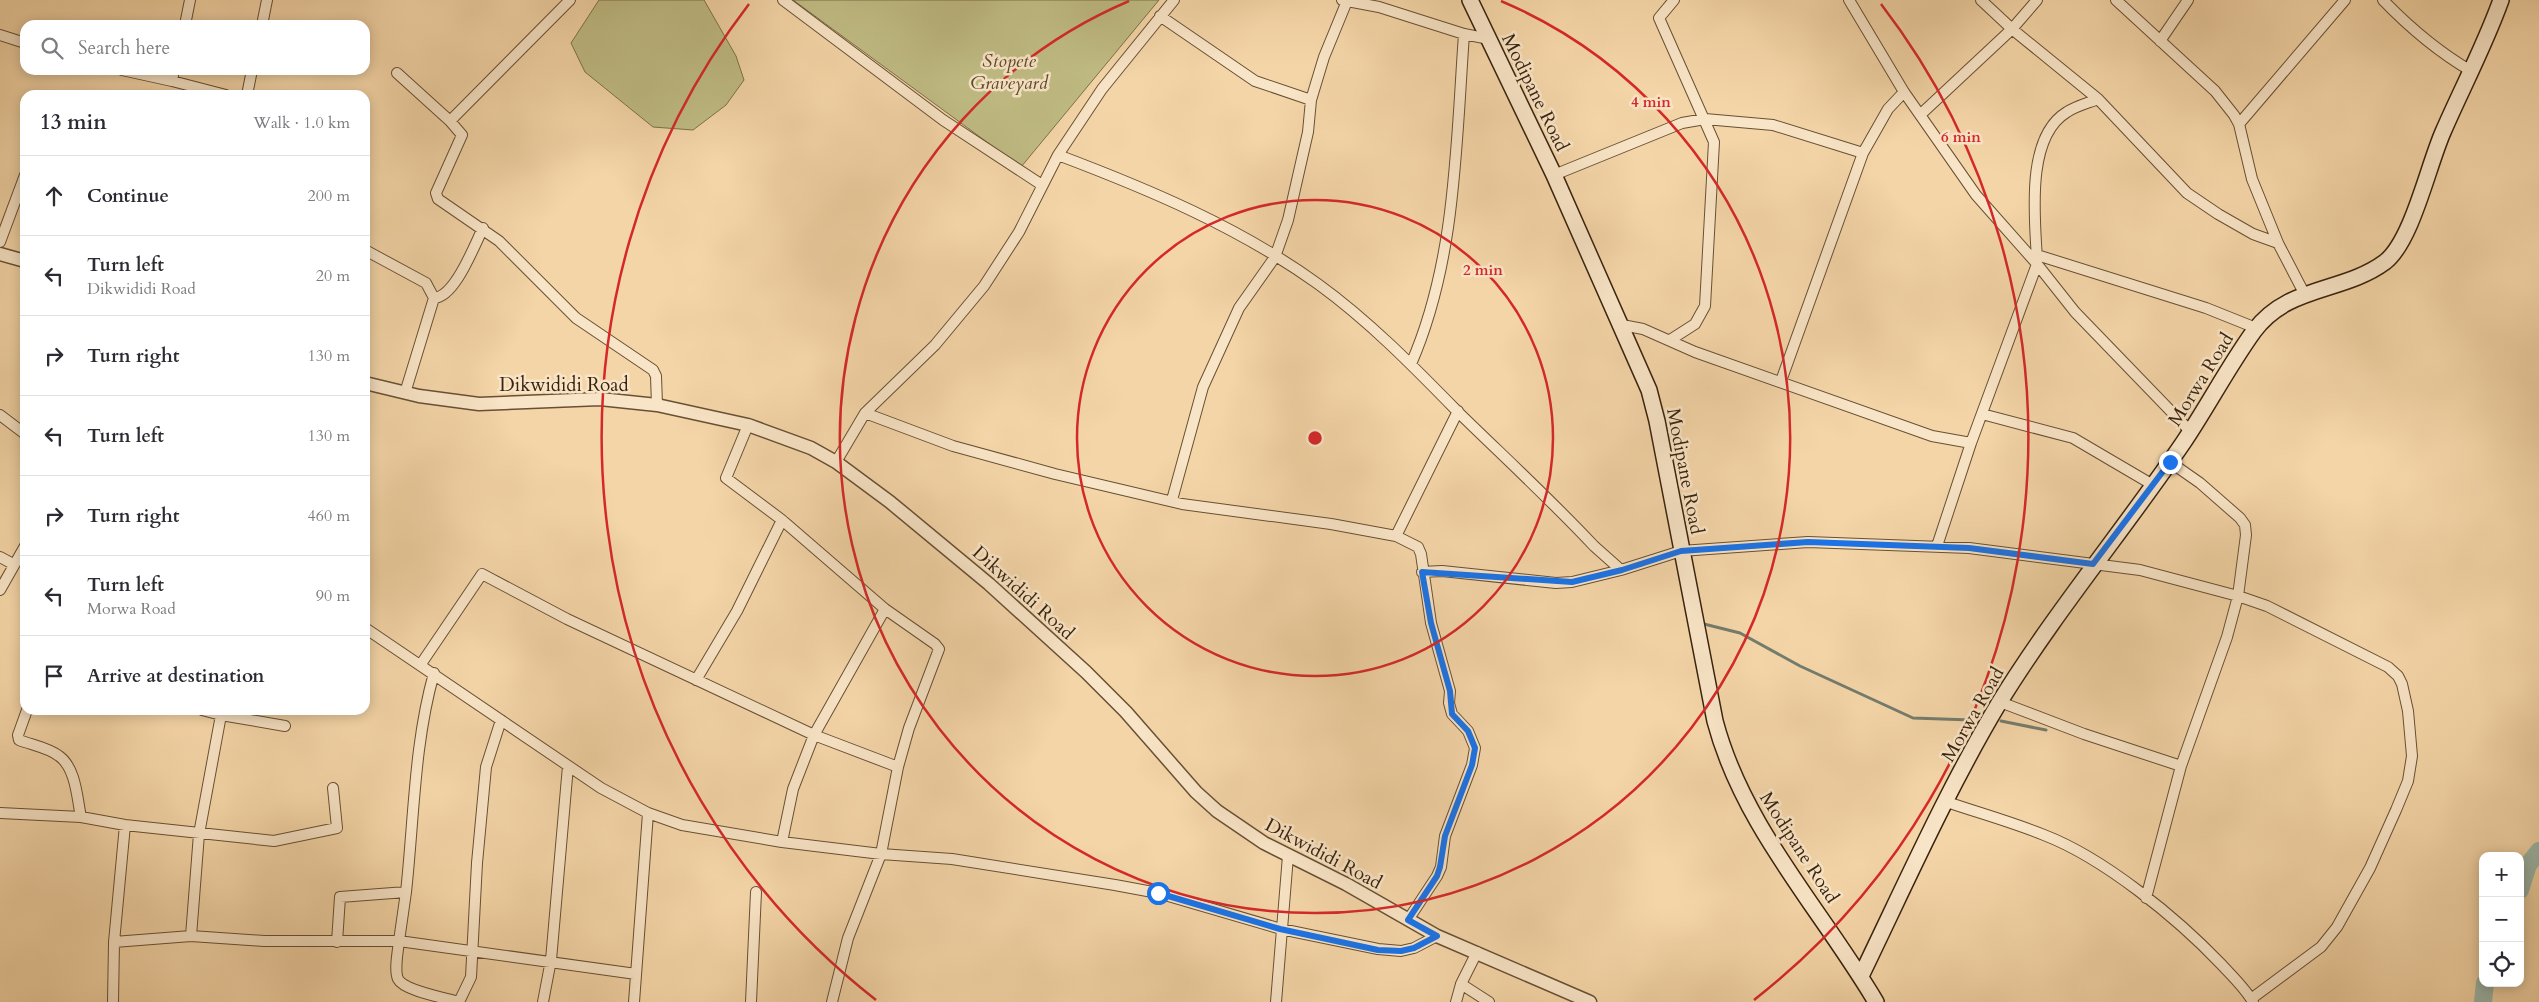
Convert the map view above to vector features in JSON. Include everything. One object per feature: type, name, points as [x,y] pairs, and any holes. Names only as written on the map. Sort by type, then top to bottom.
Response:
[{"type":"main road","name":"Modipane Road","points":[[1470,0],[1554,174],[1622,325],[1654,408],[1715,721],[1724,751],[1740,791],[1779,857],[1861,976],[1876,1002]]},
{"type":"main road","name":"Morwa Road","points":[[1861,976],[1946,802],[2000,702],[2057,612],[2170,462],[2256,328],[2273,311],[2304,293],[2358,277],[2386,261],[2394,254],[2410,224],[2434,151],[2502,0]]},
{"type":"street","points":[[186,20],[190,0]]},
{"type":"street","points":[[263,20],[267,0]]},
{"type":"street","points":[[450,121],[570,0]]},
{"type":"street","points":[[783,0],[944,120],[1042,185]]},
{"type":"street","points":[[836,462],[865,413],[936,345],[984,286],[1019,232],[1058,155],[1102,89],[1174,0]]},
{"type":"street","points":[[1670,340],[1695,324],[1704,306],[1714,142],[1659,18],[1674,0]]},
{"type":"street","points":[[1849,0],[1904,92],[1976,195],[2037,259],[2076,312],[2190,431]]},
{"type":"street","points":[[1981,0],[2012,29],[2098,99],[2187,192],[2218,214],[2253,234],[2278,243]]},
{"type":"street","points":[[1920,115],[2012,29],[2037,0]]},
{"type":"street","points":[[2116,0],[2220,97],[2239,124],[2252,180],[2278,243],[2304,293]]},
{"type":"street","points":[[2160,40],[2188,0]]},
{"type":"street","points":[[2239,124],[2345,0]]},
{"type":"street","points":[[2383,0],[2407,26],[2432,46],[2471,71]]},
{"type":"street","points":[[1172,500],[1203,387],[1220,346],[1239,308],[1275,257],[1288,220],[1308,132],[1311,100],[1324,57],[1345,1],[1378,7],[1464,34],[1488,39]]},
{"type":"street","points":[[1160,16],[1255,80],[1311,100]]},
{"type":"street","points":[[1411,364],[1430,315],[1441,273],[1457,136],[1464,34]]},
{"type":"street","points":[[0,35],[20,41]]},
{"type":"street","points":[[397,74],[450,121],[462,135],[436,196],[499,241],[576,318],[656,373],[657,405]]},
{"type":"street","points":[[145,75],[207,90]]},
{"type":"street","points":[[172,81],[173,75]]},
{"type":"street","points":[[248,90],[251,75]]},
{"type":"street","points":[[1781,381],[1863,153],[1888,109],[1904,92]]},
{"type":"street","points":[[1937,546],[1971,443],[2037,259],[2034,187],[2044,142],[2053,124],[2066,112],[2098,99]]},
{"type":"street","points":[[1554,174],[1682,123],[1705,119],[1773,125],[1863,153]]},
{"type":"street","points":[[1058,155],[1140,186],[1205,218],[1317,283],[1353,311],[1411,364],[1594,546],[1622,570]]},
{"type":"street","points":[[0,242],[20,188]]},
{"type":"street","points":[[434,298],[444,295],[456,281],[483,228]]},
{"type":"street","points":[[370,253],[426,282],[434,298],[404,393]]},
{"type":"street","points":[[0,254],[20,260]]},
{"type":"street","points":[[2037,259],[2206,308],[2256,328]]},
{"type":"street","points":[[1622,325],[1632,326],[1670,340],[1695,352],[1932,436],[1971,443]]},
{"type":"street","name":"Dikwididi Road","points":[[370,384],[404,393],[479,404],[600,399],[657,405],[748,425],[789,439],[836,462],[890,502],[982,578],[1086,672],[1126,712],[1196,792],[1217,812],[1288,856],[1346,884],[1437,936],[1590,1002]]},
{"type":"street","points":[[1396,536],[1458,411]]},
{"type":"street","points":[[865,413],[901,428],[981,454],[1055,474],[1172,500],[1182,504],[1331,524],[1396,536],[1418,547],[1421,554],[1422,572],[1431,623],[1450,691],[1452,714],[1468,731],[1475,748],[1472,765],[1445,836],[1439,872],[1408,920]]},
{"type":"street","points":[[1982,414],[2073,438],[2153,485]]},
{"type":"street","points":[[0,415],[20,430]]},
{"type":"street","points":[[748,425],[726,478],[782,520],[885,609],[939,649],[909,728],[898,767],[881,854],[848,938],[832,1002]]},
{"type":"street","points":[[2146,898],[2181,766],[2227,637],[2238,596],[2246,534],[2245,525],[2200,483],[2170,462]]},
{"type":"street","points":[[696,680],[734,618],[782,520]]},
{"type":"street","points":[[1422,572],[1442,572],[1556,583],[1572,582],[1622,570],[1681,551],[1808,542],[1969,548],[2140,570],[2238,596],[2267,606],[2376,660],[2398,676],[2408,711],[2412,756],[2408,782],[2370,868],[2337,927],[2321,947],[2252,1000],[2237,980],[2202,944],[2146,898],[2079,851],[2045,835],[1946,802]]},
{"type":"street","points":[[0,590],[20,554]]},
{"type":"street","points":[[0,557],[13,564]]},
{"type":"street","points":[[421,664],[482,574],[567,619],[814,735],[898,767]]},
{"type":"street","points":[[782,842],[793,789],[814,735],[885,609]]},
{"type":"street","points":[[370,631],[421,664],[601,788],[648,813],[682,825],[782,842],[881,854],[952,859],[1115,885],[1158,893],[1280,929],[1378,950],[1401,951],[1414,948],[1437,936]]},
{"type":"street","points":[[434,673],[427,698],[422,732],[406,892],[399,941],[397,978],[409,988],[459,1002],[471,977],[474,953],[477,863],[486,767],[501,720]]},
{"type":"street","points":[[2000,702],[2084,734],[2181,766]]},
{"type":"street","points":[[25,715],[18,738],[58,755],[66,762],[71,772],[81,817]]},
{"type":"street","points":[[192,936],[199,834],[221,715],[285,726]]},
{"type":"street","points":[[543,1002],[551,960],[556,879],[568,766]]},
{"type":"street","points":[[0,812],[81,817],[124,825],[274,842],[335,830],[339,826],[333,788]]},
{"type":"street","points":[[634,1002],[648,813]]},
{"type":"street","points":[[113,1002],[114,942],[124,825]]},
{"type":"street","points":[[1276,1002],[1280,929],[1288,856]]},
{"type":"street","points":[[337,942],[340,897],[406,892]]},
{"type":"street","points":[[751,1002],[756,892]]},
{"type":"street","points":[[114,942],[192,936],[264,941],[399,941],[474,953],[551,960],[636,974]]},
{"type":"street","points":[[1456,1002],[1461,984],[1476,952]]},
{"type":"street","points":[[1461,984],[1489,1002]]},
{"type":"green space","points":[[599,0],[704,0],[736,56],[744,80],[726,105],[693,130],[653,127],[585,72],[571,43]]},
{"type":"green space","name":"Stopete Graveyard","points":[[793,0],[1159,0],[1021,167]]},
{"type":"waterway","points":[[1700,623],[1740,633],[1800,666],[1913,718],[1971,720]]},
{"type":"waterway","points":[[2001,721],[2046,730]]},
{"type":"waterway","points":[[2524,878],[2528,865],[2539,851]]},
{"type":"waterway","points":[[2483,1002],[2485,987]]},
{"type":"route","points":[[1158,893],[1280,929],[1378,950],[1401,951],[1414,948],[1437,936],[1408,920],[1437,876],[1442,846],[1452,814],[1472,765],[1475,748],[1468,731],[1452,714],[1449,703],[1450,691],[1431,623],[1422,572],[1442,572],[1556,583],[1572,582],[1622,570],[1681,551],[1808,542],[1969,548],[2093,564],[2170,462]]}]
